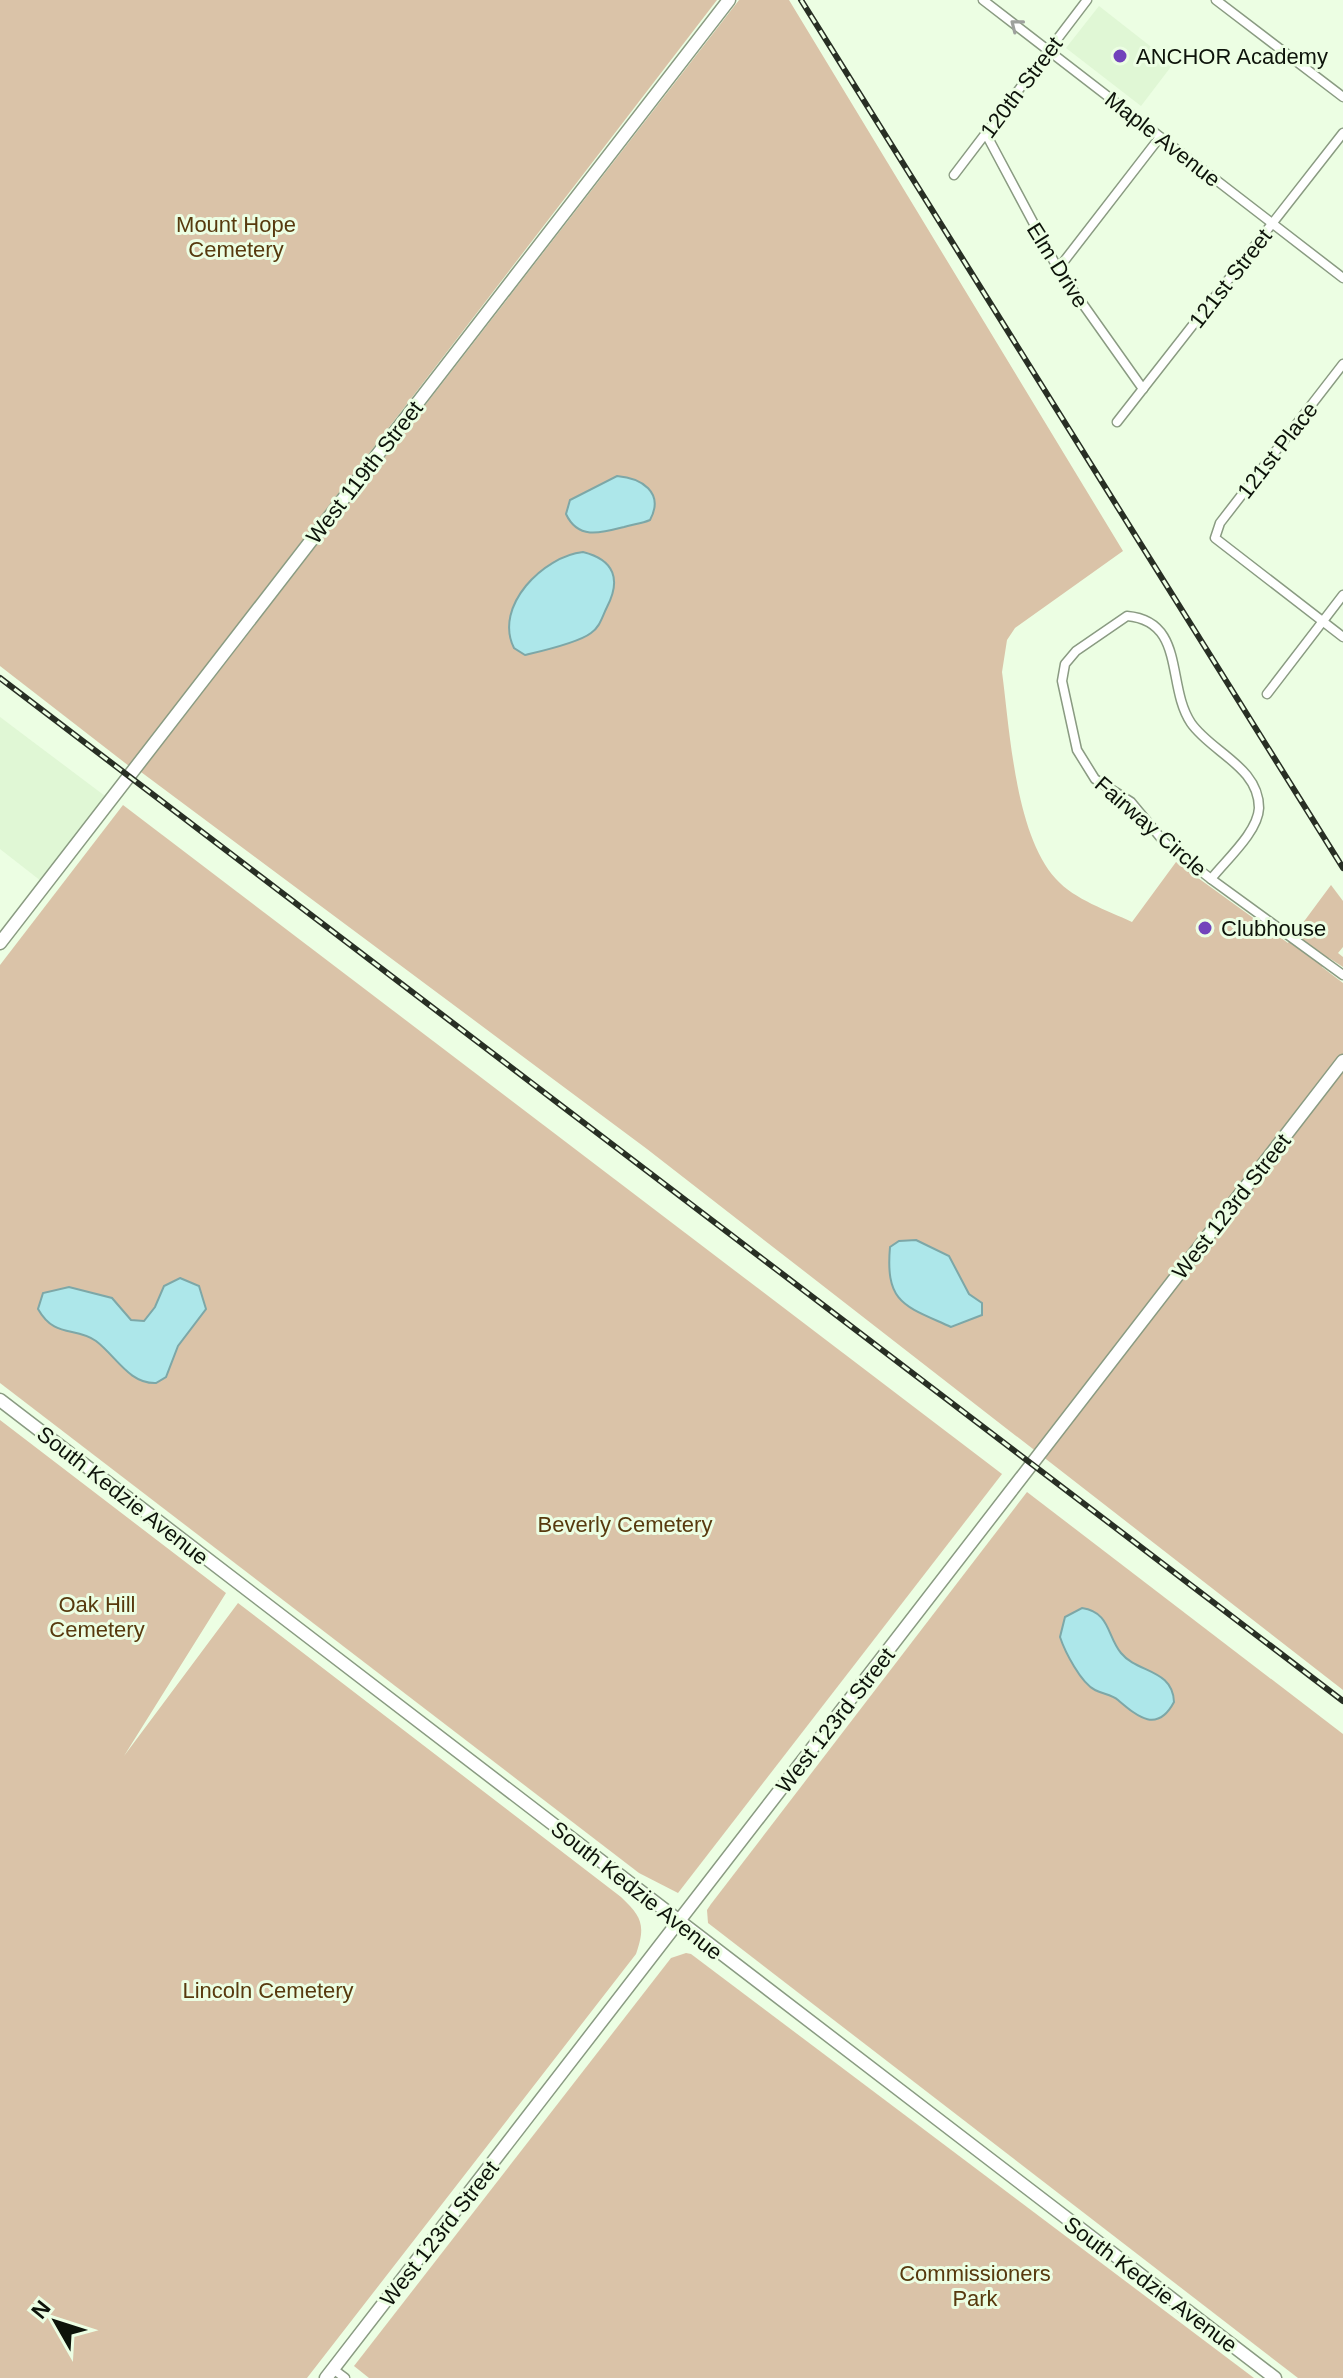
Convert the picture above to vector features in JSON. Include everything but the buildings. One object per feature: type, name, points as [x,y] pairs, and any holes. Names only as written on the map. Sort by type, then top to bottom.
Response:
[{"type":"street","name":"West 119th Street","points":[[0,943],[729,0]]},
{"type":"street","name":"Maple Avenue","points":[[983,0],[1343,278]]},
{"type":"street","name":"120th Street","points":[[954,175],[1087,0]]},
{"type":"street","points":[[1216,0],[1343,97]]},
{"type":"street","name":"121st Street","points":[[1117,422],[1343,133]]},
{"type":"street","name":"Elm Drive","points":[[986,134],[1058,269],[1143,389]]},
{"type":"street","points":[[1058,269],[1160,137]]},
{"type":"street","name":"121st Place","points":[[1323,622],[1215,538],[1220,523],[1343,364]]},
{"type":"street","points":[[1267,694],[1343,595]]},
{"type":"street","name":"Fairway Circle","points":[[1211,879],[1257,819],[1257,793],[1244,771],[1209,743],[1191,722],[1180,698],[1165,638],[1143,618],[1127,616],[1076,651],[1065,664],[1062,681],[1077,750],[1095,779],[1131,802],[1165,843],[1211,879],[1343,975]]},
{"type":"street","points":[[1323,622],[1343,637]]},
{"type":"street","name":"West 123rd Street","points":[[330,2373],[1343,1061]]},
{"type":"street","name":"South Kedzie Avenue","points":[[0,1400],[1275,2378]]},
{"type":"street","points":[[330,2373],[345,2378]]},
{"type":"shaded area","name":"ANCHOR Academy","points":[[1099,6],[1173,64],[1141,106],[1066,48]]},
{"type":"shaded area","points":[[0,717],[105,796],[41,881],[0,849]]},
{"type":"green space","name":"Mount Hope Cemetery","points":[[0,0],[717,0],[129,766],[0,666]]},
{"type":"green space","points":[[739,0],[789,0],[1123,551],[1015,628],[1007,640],[1002,672],[1012,752],[1023,809],[1042,860],[1056,879],[1072,893],[1132,922],[1176,862],[1288,943],[1331,885],[1343,901],[1343,947],[1338,953],[1343,957],[1343,967],[1329,958],[1322,967],[1343,983],[1343,1690],[647,1149],[141,772]]},
{"type":"green space","name":"Beverly Cemetery","points":[[123,805],[1002,1474],[678,1893],[639,1873],[0,1383],[0,965]]},
{"type":"green space","name":"Lincoln Cemetery","points":[[0,1420],[226,1593],[124,1756],[238,1603],[621,1897],[634,1910],[640,1922],[641,1936],[636,1954],[307,2378],[0,2378]]},
{"type":"green space","points":[[1027,1492],[1343,1734],[1343,2378],[1298,2378],[708,1923],[707,1910],[711,1904]]},
{"type":"green space","name":"Commissioners Park","points":[[686,1953],[1254,2378],[369,2378],[354,2366],[671,1958]]},
{"type":"water","points":[[617,476],[642,483],[648,488],[655,502],[650,520],[599,532],[577,528],[566,514],[570,500]]},
{"type":"water","points":[[583,552],[602,560],[612,572],[614,580],[611,597],[597,628],[578,640],[525,655],[514,648],[509,632],[510,616],[526,586],[553,563]]},
{"type":"water","points":[[916,1240],[949,1256],[969,1294],[982,1303],[982,1315],[951,1327],[921,1314],[901,1300],[891,1281],[890,1247],[899,1241]]},
{"type":"water","points":[[180,1278],[199,1286],[206,1309],[178,1346],[166,1377],[156,1383],[130,1374],[96,1341],[51,1325],[38,1309],[43,1293],[69,1287],[112,1298],[131,1320],[144,1321],[155,1307],[164,1286]]},
{"type":"water","points":[[1082,1608],[1098,1614],[1121,1653],[1168,1683],[1174,1702],[1161,1717],[1147,1719],[1132,1712],[1116,1698],[1095,1690],[1079,1674],[1060,1637],[1065,1617]]},
{"type":"railway","points":[[801,0],[1343,868]]},
{"type":"railway","points":[[0,678],[1343,1701]]},
{"type":"place","name":"ANCHOR Academy","points":[[1120,56]]},
{"type":"place","name":"Clubhouse","points":[[1205,928]]},
{"type":"park label","name":"Oak Hill Cemetery","points":[[97,1616]]}]
